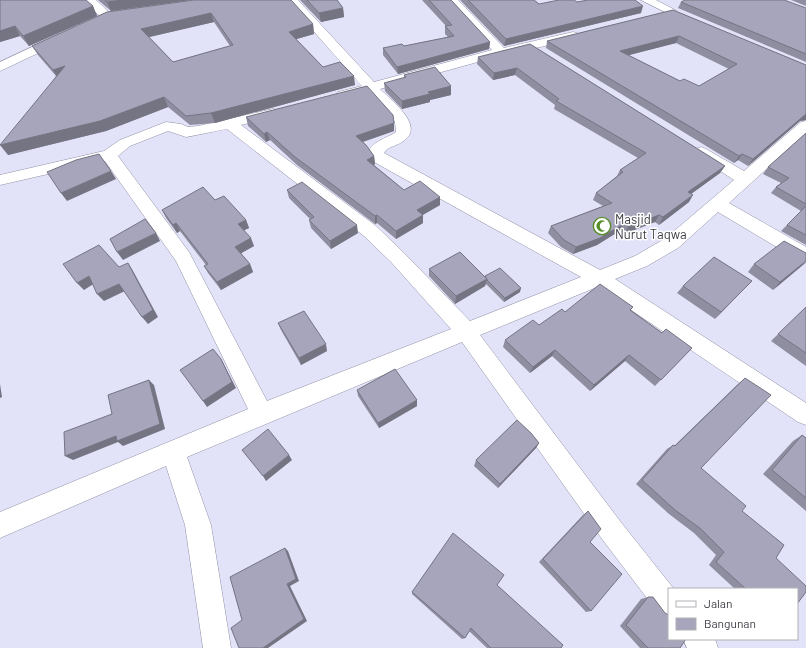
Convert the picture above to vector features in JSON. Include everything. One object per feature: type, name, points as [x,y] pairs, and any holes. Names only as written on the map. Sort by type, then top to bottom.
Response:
[{"type":"street","points":[[89,0],[108,17]]},
{"type":"street","points":[[292,0],[373,87],[405,127],[405,132],[401,136],[377,150],[376,154],[380,158],[599,278],[806,415]]},
{"type":"street","points":[[452,0],[501,52]]},
{"type":"street","points":[[647,0],[685,17]]},
{"type":"street","points":[[649,16],[671,11]]},
{"type":"street","points":[[95,23],[108,17],[122,14]]},
{"type":"street","points":[[328,99],[501,52],[582,33]]},
{"type":"street","points":[[0,67],[70,34]]},
{"type":"street","points":[[531,46],[544,55]]},
{"type":"street","points":[[0,180],[109,155],[124,143],[166,126],[192,132],[230,124],[282,110]]},
{"type":"street","points":[[230,124],[370,231],[397,257],[466,331],[611,530],[668,603]]},
{"type":"street","points":[[0,525],[262,414],[466,331],[528,308],[641,261],[672,243],[718,204],[743,178],[806,125]]},
{"type":"street","points":[[690,146],[743,178]]},
{"type":"street","points":[[109,155],[183,257],[262,414]]},
{"type":"street","points":[[718,204],[806,256]]},
{"type":"street","points":[[174,451],[198,525],[218,648]]},
{"type":"street","points":[[698,640],[704,648]]},
{"type":"building","points":[[0,0],[86,0],[93,6],[23,36],[15,26],[0,31]]},
{"type":"building","points":[[105,0],[123,0],[107,2]]},
{"type":"building","points":[[194,0],[291,0],[313,24],[289,32],[323,67],[340,62],[354,76],[211,113],[186,116],[164,97],[100,121],[0,145],[65,66],[53,70],[32,46],[107,12]],"holes":[[[211,13],[233,45],[173,62],[141,29]]]},
{"type":"building","points":[[307,0],[337,0],[343,8],[319,13]]},
{"type":"building","points":[[429,0],[451,0],[490,42],[397,67],[383,48],[402,44],[404,46],[454,36],[445,26],[452,25]]},
{"type":"building","points":[[468,0],[534,0],[539,4],[559,0],[574,0],[577,2],[588,0],[635,0],[643,6],[506,39]]},
{"type":"building","points":[[685,0],[784,0],[806,8],[806,54],[681,2]]},
{"type":"building","points":[[673,10],[806,65],[806,114],[753,159],[742,154],[739,156],[547,41]],"holes":[[[679,36],[737,64],[699,86],[684,79],[680,81],[620,51]]]},
{"type":"building","points":[[530,44],[725,166],[688,192],[693,195],[663,217],[659,215],[628,227],[625,223],[600,238],[576,247],[564,240],[551,226],[612,203],[596,193],[623,172],[620,170],[646,153],[556,101],[559,99],[517,68],[494,73],[478,57]]},
{"type":"building","points":[[435,67],[451,86],[428,92],[430,94],[402,101],[384,83],[406,77],[404,75]]},
{"type":"building","points":[[367,86],[393,115],[394,123],[356,136],[366,145],[374,156],[367,160],[404,190],[420,181],[440,197],[417,210],[423,215],[396,231],[377,215],[375,216],[295,157],[267,132],[264,134],[246,117]]},
{"type":"building","points":[[806,133],[806,204],[776,187],[789,178],[768,167]]},
{"type":"building","points":[[99,154],[111,171],[61,193],[47,172],[76,160]]},
{"type":"building","points":[[302,182],[357,225],[330,241],[309,220],[314,217],[287,190]]},
{"type":"building","points":[[203,187],[215,200],[224,196],[246,220],[238,224],[251,238],[235,247],[250,264],[217,282],[204,266],[208,264],[176,223],[173,225],[162,210]]},
{"type":"building","points":[[806,206],[806,235],[787,225]]},
{"type":"building","points":[[145,219],[156,233],[117,252],[110,239]]},
{"type":"building","points":[[784,241],[806,253],[806,261],[780,282],[754,264]]},
{"type":"building","points":[[99,245],[119,267],[128,263],[153,310],[142,317],[119,284],[97,294],[89,276],[77,283],[63,264]]},
{"type":"building","points":[[460,252],[487,279],[456,296],[429,269]]},
{"type":"building","points":[[714,257],[752,281],[721,312],[683,286]]},
{"type":"building","points":[[500,268],[521,288],[505,298],[487,280],[485,276]]},
{"type":"building","points":[[600,284],[633,307],[630,310],[662,333],[666,329],[692,348],[661,380],[629,355],[594,385],[555,350],[533,367],[505,340],[533,320],[539,325],[562,309],[565,312]]},
{"type":"building","points":[[806,307],[806,353],[778,334]]},
{"type":"building","points":[[304,311],[326,344],[299,358],[278,323]]},
{"type":"building","points":[[213,349],[221,359],[232,382],[203,401],[180,370]]},
{"type":"building","points":[[395,369],[417,400],[378,423],[357,390]]},
{"type":"building","points":[[745,378],[771,395],[701,468],[746,506],[742,511],[784,545],[776,558],[806,586],[806,592],[798,603],[798,588],[745,588],[716,562],[724,552],[701,529],[675,510],[642,480],[673,445],[675,446]]},
{"type":"building","points":[[149,380],[160,424],[117,441],[116,436],[65,456],[64,432],[112,414],[108,395]]},
{"type":"building","points":[[517,420],[539,443],[500,484],[476,460]]},
{"type":"building","points":[[268,429],[289,455],[263,476],[242,450]]},
{"type":"building","points":[[802,435],[806,438],[806,498],[772,470]]},
{"type":"building","points":[[588,511],[601,529],[590,542],[622,574],[591,611],[543,559]]},
{"type":"building","points":[[453,533],[504,575],[497,585],[563,645],[561,648],[491,648],[471,628],[465,638],[412,592]]},
{"type":"building","points":[[285,548],[296,579],[287,584],[304,619],[263,648],[239,648],[231,628],[242,620],[230,577]]},
{"type":"building","points":[[648,597],[653,597],[665,613],[668,614],[668,640],[685,640],[680,648],[648,648],[626,625]]},
{"type":"place","name":"Masjid Nurut Taqwa","points":[[602,226]]}]
